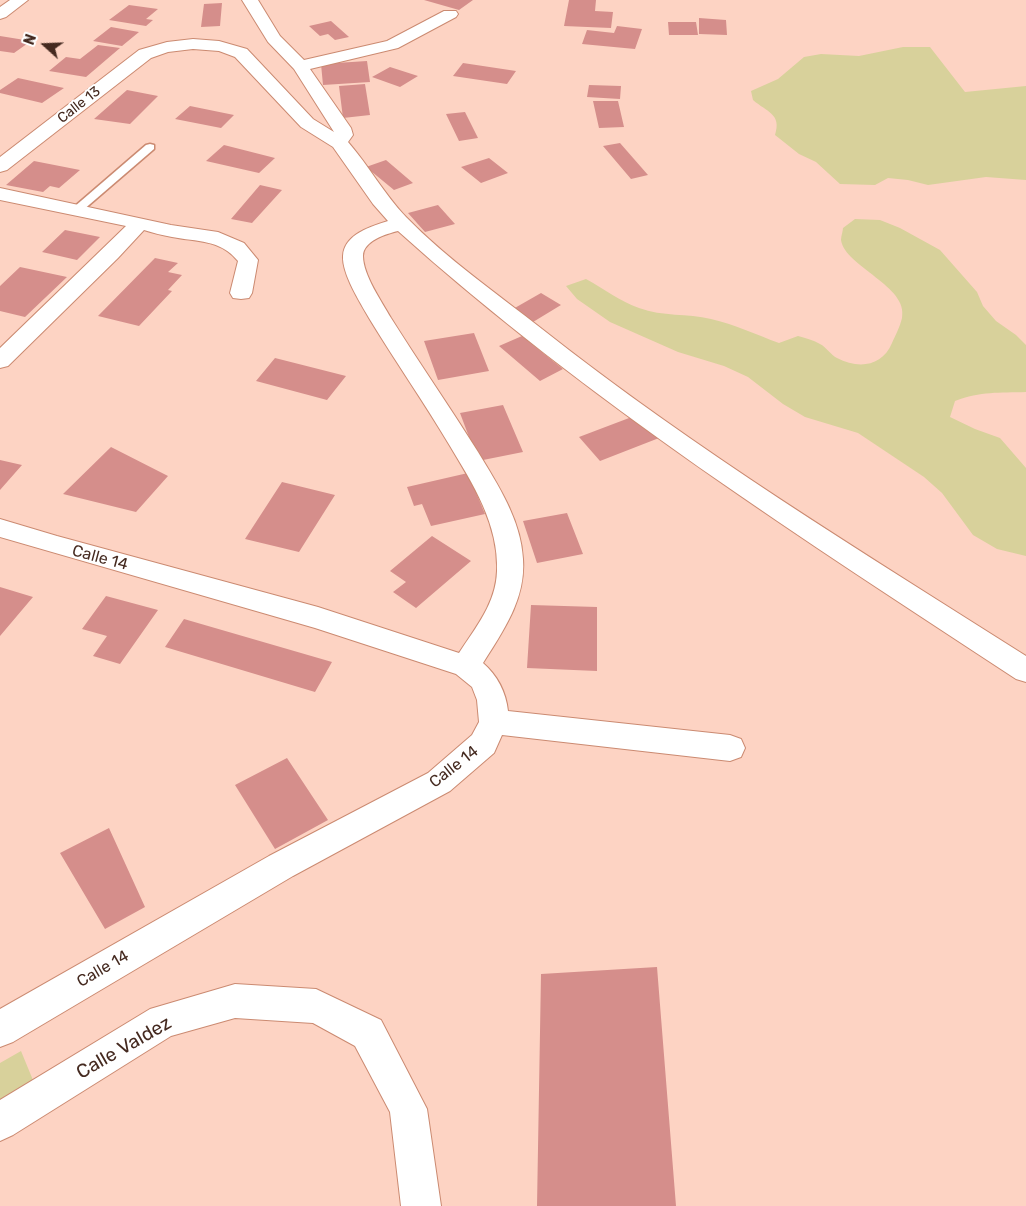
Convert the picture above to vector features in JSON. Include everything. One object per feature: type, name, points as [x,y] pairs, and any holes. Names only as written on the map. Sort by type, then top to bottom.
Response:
[{"type":"street","points":[[0,14],[20,0]]},
{"type":"street","points":[[250,0],[274,39],[300,66],[344,131],[343,139],[339,143],[380,200],[401,222],[472,284],[602,387],[781,513],[1026,671]]},
{"type":"street","points":[[300,66],[392,45],[450,14]]},
{"type":"street","name":"Calle 13","points":[[0,166],[146,54],[161,47],[201,45],[233,49],[240,53],[307,123],[339,143]]},
{"type":"street","points":[[0,194],[78,209],[171,231],[211,236],[237,248],[248,260],[240,293]]},
{"type":"street","points":[[401,222],[372,234],[360,243],[355,250],[353,257],[361,283],[487,487],[499,513],[511,561],[510,582],[504,602],[466,666]]},
{"type":"street","points":[[0,361],[111,254],[140,223]]},
{"type":"street","name":"Calle 14","points":[[0,528],[54,546],[318,618],[466,666],[483,680],[492,700],[494,722],[483,744],[440,782],[281,866],[0,1029]]},
{"type":"street","points":[[494,722],[730,748]]},
{"type":"street","name":"Calle Valdez","points":[[0,1122],[163,1022],[235,1001],[316,1006],[368,1033],[386,1066],[408,1109],[421,1206]]},
{"type":"lane","points":[[78,209],[150,147]]},
{"type":"shaded area","points":[[903,47],[930,47],[965,92],[1026,86],[1026,180],[986,177],[928,185],[888,178],[875,185],[840,184],[816,162],[799,154],[775,135],[777,128],[775,118],[753,100],[751,91],[778,79],[804,57],[821,54],[859,56]]},
{"type":"shaded area","points":[[855,219],[880,220],[900,228],[940,250],[977,292],[983,306],[996,321],[1016,335],[1026,345],[1026,392],[990,393],[964,398],[955,401],[950,417],[1000,438],[1026,468],[1026,556],[997,549],[973,535],[942,493],[924,477],[858,433],[805,417],[783,404],[748,377],[724,366],[678,352],[610,322],[577,299],[566,286],[586,279],[625,302],[648,311],[720,321],[779,343],[798,336],[820,344],[835,357],[845,361],[853,364],[869,364],[882,357],[888,351],[902,318],[902,307],[896,296],[887,286],[853,259],[845,250],[841,240],[843,228]]},
{"type":"shaded area","points":[[21,1051],[35,1085],[0,1105],[0,1063]]},
{"type":"building","points":[[424,0],[473,0],[459,10]]},
{"type":"building","points":[[569,0],[596,0],[595,11],[613,12],[611,28],[564,26]]},
{"type":"building","points":[[222,3],[220,26],[201,27],[204,4]]},
{"type":"building","points":[[129,5],[158,9],[146,19],[153,20],[146,26],[109,20]]},
{"type":"building","points":[[699,18],[726,20],[727,35],[699,34]]},
{"type":"building","points":[[331,21],[349,37],[335,40],[328,34],[320,36],[309,26]]},
{"type":"building","points":[[668,22],[696,22],[698,35],[669,35]]},
{"type":"building","points":[[617,26],[642,29],[635,49],[582,44],[587,30],[614,33]]},
{"type":"building","points":[[111,27],[139,32],[122,46],[93,41]]},
{"type":"building","points":[[0,36],[31,41],[14,53],[0,51]]},
{"type":"building","points":[[98,45],[120,48],[86,77],[49,71],[66,57],[80,59]]},
{"type":"building","points":[[367,61],[370,82],[323,85],[321,64]]},
{"type":"building","points":[[463,63],[516,71],[507,84],[453,76]]},
{"type":"building","points":[[390,67],[418,76],[400,87],[372,77]]},
{"type":"building","points":[[18,78],[64,88],[42,103],[0,93],[0,90]]},
{"type":"building","points":[[365,84],[370,115],[343,118],[339,86]]},
{"type":"building","points":[[589,85],[621,86],[620,99],[587,97]]},
{"type":"building","points":[[127,90],[158,96],[130,124],[94,119]]},
{"type":"building","points":[[593,101],[618,101],[624,127],[599,128]]},
{"type":"building","points":[[190,106],[234,115],[221,128],[175,119]]},
{"type":"building","points":[[465,112],[478,138],[459,141],[446,114]]},
{"type":"building","points":[[620,143],[648,175],[631,179],[603,146]]},
{"type":"building","points":[[224,145],[275,158],[259,173],[206,161]]},
{"type":"building","points":[[489,158],[508,173],[481,183],[461,167]]},
{"type":"building","points":[[386,160],[413,183],[394,190],[366,167]]},
{"type":"building","points":[[34,161],[80,170],[59,188],[50,186],[43,192],[6,185]]},
{"type":"building","points":[[260,185],[282,190],[252,223],[231,219]]},
{"type":"building","points":[[438,205],[455,224],[425,232],[408,213]]},
{"type":"building","points":[[65,230],[100,237],[77,260],[42,252]]},
{"type":"building","points":[[155,258],[178,263],[168,272],[182,275],[168,290],[172,291],[139,326],[98,316]]},
{"type":"building","points":[[20,267],[67,277],[25,317],[0,311],[0,286]]},
{"type":"building","points":[[541,293],[561,305],[533,322],[513,309]]},
{"type":"building","points":[[474,333],[489,371],[438,380],[424,341]]},
{"type":"building","points":[[522,336],[563,369],[540,381],[499,346]]},
{"type":"building","points":[[275,358],[346,376],[327,400],[256,381]]},
{"type":"building","points":[[503,405],[523,452],[478,461],[460,413]]},
{"type":"building","points":[[637,415],[659,438],[600,461],[579,437]]},
{"type":"building","points":[[111,447],[168,476],[136,512],[63,494]]},
{"type":"building","points":[[0,460],[22,465],[0,490]]},
{"type":"building","points":[[468,473],[485,514],[431,526],[422,504],[414,506],[407,487]]},
{"type":"building","points":[[282,482],[335,495],[299,552],[245,539]]},
{"type":"building","points":[[567,513],[583,554],[537,563],[523,521]]},
{"type":"building","points":[[432,536],[471,561],[416,608],[393,592],[406,582],[390,571]]},
{"type":"building","points":[[0,587],[33,597],[0,636]]},
{"type":"building","points":[[106,596],[158,610],[120,664],[93,656],[107,636],[82,629]]},
{"type":"building","points":[[531,605],[597,607],[597,671],[527,668]]},
{"type":"building","points":[[184,619],[332,662],[315,692],[165,647]]},
{"type":"building","points":[[287,758],[328,820],[275,849],[235,785]]},
{"type":"building","points":[[109,828],[145,907],[105,929],[60,853]]},
{"type":"building","points":[[657,967],[676,1206],[537,1206],[541,974]]}]
